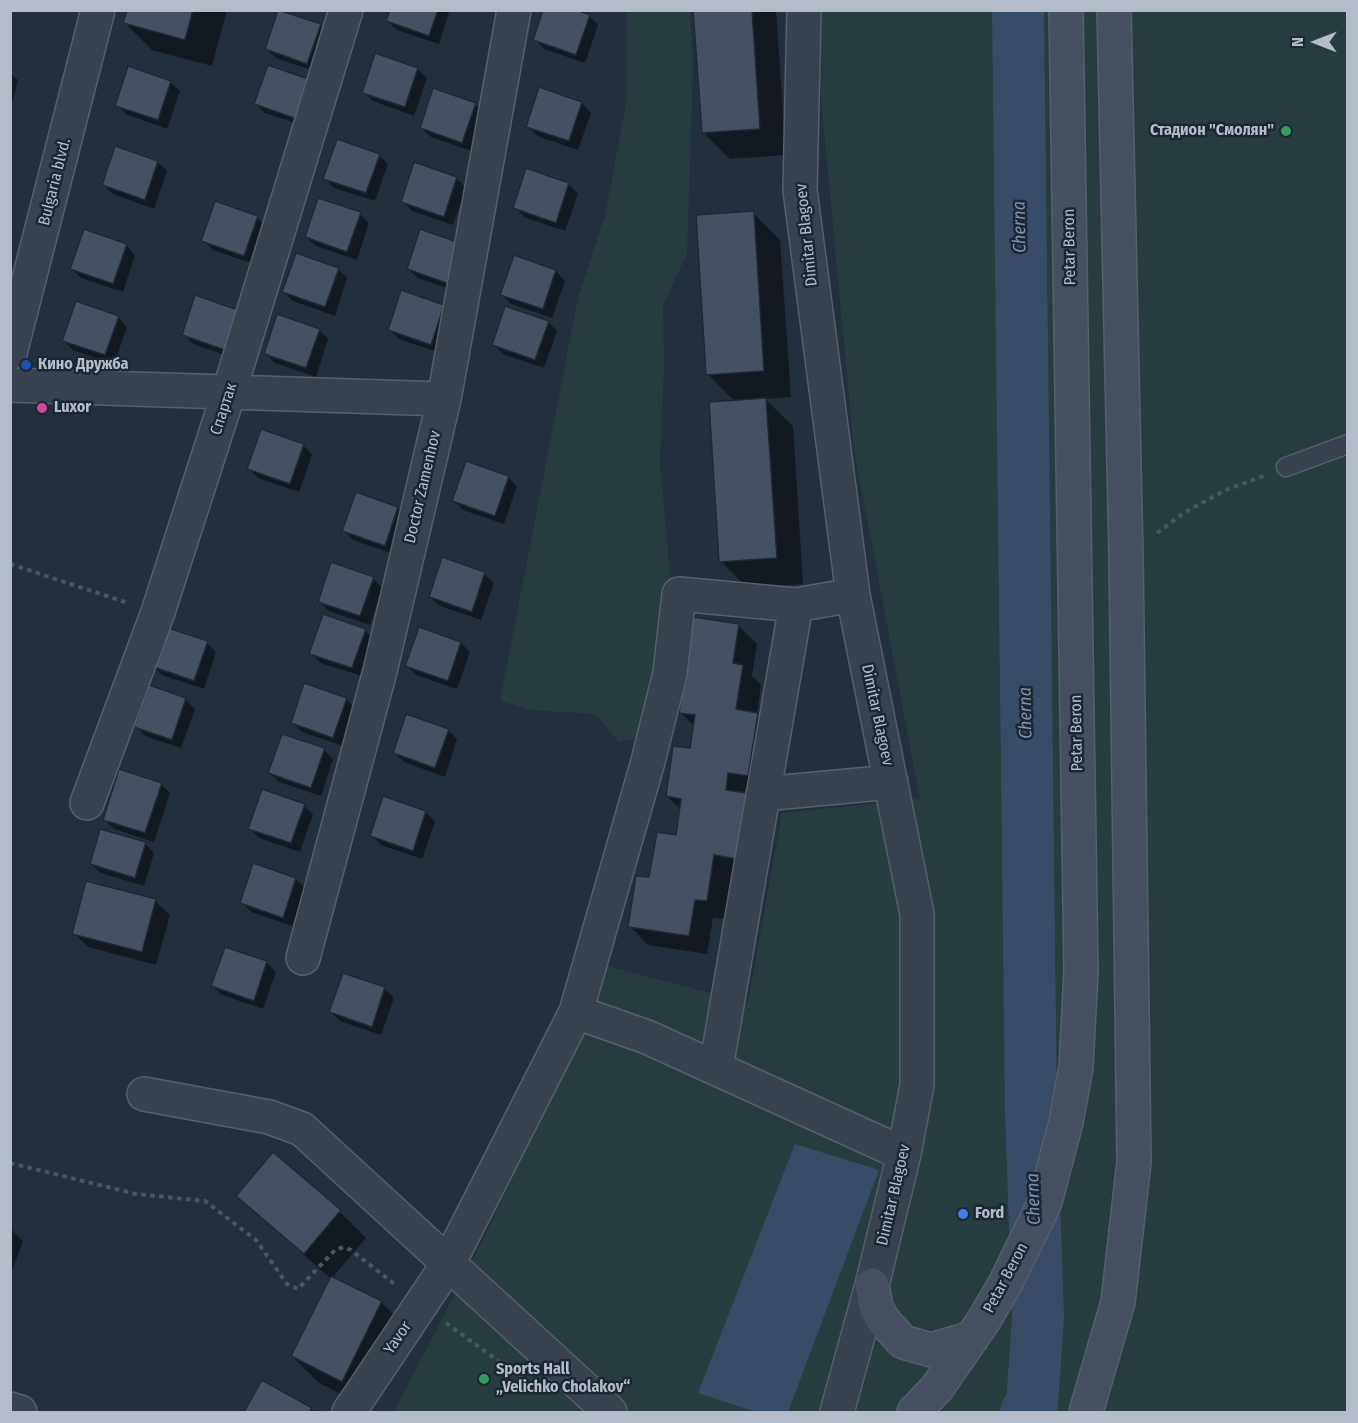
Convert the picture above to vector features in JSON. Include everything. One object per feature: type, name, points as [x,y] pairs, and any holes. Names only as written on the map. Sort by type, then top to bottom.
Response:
[{"type":"main road","name":"Petar Beron","points":[[914,1413],[937,1388],[978,1329],[1006,1282],[1045,1202],[1066,1122],[1076,1066],[1081,972],[1066,10]]},
{"type":"main road","points":[[1086,1413],[1118,1302],[1134,1162],[1126,555],[1114,10]]},
{"type":"main road","points":[[872,1285],[876,1307],[883,1320],[903,1342],[932,1350],[978,1329]]},
{"type":"street","name":"Bulgaria blvd.","points":[[10,353],[98,10]]},
{"type":"street","name":"Спартак","points":[[87,803],[158,612],[229,392],[346,10]]},
{"type":"street","name":"Doctor Zamenhov","points":[[303,958],[380,671],[444,399],[514,10]]},
{"type":"street","name":"Dimitar Blagoev","points":[[804,10],[800,190],[853,596],[916,914],[916,1085],[904,1154],[872,1285],[837,1413]]},
{"type":"street","points":[[10,385],[444,399]]},
{"type":"street","name":"Yavor","points":[[348,1413],[448,1264],[576,1012],[647,765],[669,673],[679,594],[796,605]]},
{"type":"street","points":[[716,1068],[796,605],[853,596]]},
{"type":"street","points":[[763,794],[891,782]]},
{"type":"street","points":[[576,1012],[647,1036],[904,1154]]},
{"type":"street","points":[[144,1094],[269,1117],[302,1129],[610,1413]]},
{"type":"street","points":[[10,1409],[20,1413]]},
{"type":"lane","points":[[1286,467],[1347,444]]},
{"type":"path","points":[[1185,512],[1226,490],[1286,467]]},
{"type":"path","points":[[10,564],[158,612]]},
{"type":"path","points":[[10,1163],[136,1194],[205,1201],[256,1240],[287,1284],[298,1288],[335,1250],[343,1247],[351,1250],[532,1385]]},
{"type":"green space","points":[[627,11],[690,11],[693,70],[687,253],[663,306],[664,366],[660,463],[674,617],[657,733],[619,742],[595,714],[531,710],[500,701],[578,298],[605,215],[626,104]]},
{"type":"green space","points":[[821,11],[1347,11],[1347,1412],[394,1412],[489,1228],[607,966],[748,1003],[782,813],[920,799],[854,450],[819,77]]},
{"type":"water","points":[[795,1144],[879,1170],[788,1412],[756,1412],[698,1393]]},
{"type":"building","points":[[127,10],[193,10],[185,40],[123,23]]},
{"type":"building","points":[[278,10],[321,24],[307,64],[265,49]]},
{"type":"building","points":[[390,10],[438,10],[429,36],[386,21]]},
{"type":"building","points":[[543,10],[577,10],[590,15],[576,55],[533,40]]},
{"type":"building","points":[[693,10],[752,10],[760,129],[702,133]]},
{"type":"building","points":[[375,53],[418,68],[405,107],[362,93]]},
{"type":"building","points":[[268,65],[311,80],[297,119],[254,104]]},
{"type":"building","points":[[128,66],[171,81],[158,120],[115,106]]},
{"type":"building","points":[[539,87],[582,102],[569,141],[526,127]]},
{"type":"building","points":[[433,88],[476,103],[462,143],[420,128]]},
{"type":"building","points":[[337,139],[380,154],[366,193],[323,179]]},
{"type":"building","points":[[115,146],[158,161],[145,200],[102,185]]},
{"type":"building","points":[[414,162],[457,177],[444,217],[401,202]]},
{"type":"building","points":[[526,168],[569,183],[556,223],[513,208]]},
{"type":"building","points":[[318,198],[361,212],[347,252],[305,237]]},
{"type":"building","points":[[215,201],[258,216],[244,256],[201,241]]},
{"type":"building","points":[[754,211],[764,371],[706,375],[696,215]]},
{"type":"building","points":[[84,229],[127,244],[113,284],[70,269]]},
{"type":"building","points":[[420,229],[463,244],[449,284],[407,269]]},
{"type":"building","points":[[296,253],[339,268],[325,307],[282,292]]},
{"type":"building","points":[[514,255],[556,270],[543,309],[500,295]]},
{"type":"building","points":[[401,290],[444,305],[431,345],[388,330]]},
{"type":"building","points":[[195,295],[238,310],[225,350],[182,335]]},
{"type":"building","points":[[76,301],[119,316],[105,355],[62,341]]},
{"type":"building","points":[[505,306],[549,321],[535,360],[492,345]]},
{"type":"building","points":[[277,314],[320,329],[306,368],[264,354]]},
{"type":"building","points":[[766,398],[777,558],[719,562],[709,402]]},
{"type":"building","points":[[261,429],[304,444],[290,484],[247,469]]},
{"type":"building","points":[[466,461],[509,476],[495,516],[452,501]]},
{"type":"building","points":[[356,492],[398,507],[385,546],[342,531]]},
{"type":"building","points":[[442,557],[485,572],[472,612],[429,597]]},
{"type":"building","points":[[331,562],[374,577],[360,616],[318,602]]},
{"type":"building","points":[[323,614],[366,629],[352,668],[309,654]]},
{"type":"building","points":[[681,615],[739,624],[733,663],[743,665],[736,709],[758,713],[748,776],[728,773],[726,790],[747,793],[737,859],[714,855],[707,901],[695,900],[689,936],[628,927],[636,876],[649,877],[657,832],[676,835],[681,799],[666,796],[673,746],[690,748],[695,715],[679,713],[685,668]]},
{"type":"building","points":[[165,627],[208,641],[194,681],[151,666]]},
{"type":"building","points":[[419,627],[461,642],[448,681],[405,666]]},
{"type":"building","points":[[304,683],[347,698],[333,738],[291,723]]},
{"type":"building","points":[[149,685],[186,698],[172,740],[134,727]]},
{"type":"building","points":[[406,714],[449,729],[435,768],[393,753]]},
{"type":"building","points":[[282,734],[325,748],[311,788],[268,773]]},
{"type":"building","points":[[119,769],[162,783],[145,833],[103,820]]},
{"type":"building","points":[[262,789],[305,804],[291,843],[248,829]]},
{"type":"building","points":[[383,796],[426,811],[413,851],[370,836]]},
{"type":"building","points":[[100,829],[146,842],[135,878],[90,864]]},
{"type":"building","points":[[253,863],[296,878],[283,918],[240,903]]},
{"type":"building","points":[[86,881],[156,899],[142,952],[72,934]]},
{"type":"building","points":[[225,947],[267,961],[254,1001],[211,986]]},
{"type":"building","points":[[343,973],[385,987],[372,1027],[329,1012]]},
{"type":"building","points":[[273,1152],[341,1210],[304,1254],[236,1196]]},
{"type":"building","points":[[331,1276],[382,1301],[342,1382],[291,1356]]},
{"type":"building","points":[[262,1380],[312,1408],[309,1412],[244,1412]]},
{"type":"waterway","name":"Cherna","points":[[1018,10],[1031,1110],[1038,1316],[1032,1405],[1026,1412]]},
{"type":"place","name":"Стадион \"Смолян\"","points":[[1286,131]]},
{"type":"place","name":"Кино Дружба","points":[[26,365]]},
{"type":"place","name":"Luxor","points":[[42,408]]},
{"type":"place","name":"Ford","points":[[963,1214]]},
{"type":"place","name":"Sports Hall „Velichko Cholakov“","points":[[484,1379]]}]
